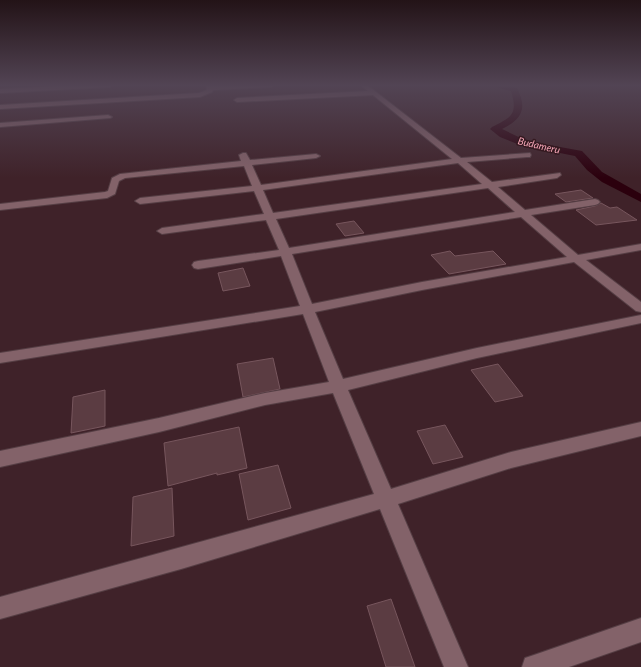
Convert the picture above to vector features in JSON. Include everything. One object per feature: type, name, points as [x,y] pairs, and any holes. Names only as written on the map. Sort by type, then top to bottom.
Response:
[{"type":"street","points":[[403,116],[490,185],[575,258],[641,308]]},
{"type":"street","points":[[0,125],[108,117]]},
{"type":"street","points":[[140,201],[258,188],[459,160],[527,155]]},
{"type":"street","points":[[0,207],[107,195],[112,192],[115,180],[124,176],[245,159],[316,156]]},
{"type":"street","points":[[245,159],[285,252],[456,667]]},
{"type":"street","points":[[162,231],[270,217],[557,175]]},
{"type":"street","points":[[198,265],[595,202]]},
{"type":"street","points":[[0,358],[308,309],[422,286],[641,247]]},
{"type":"street","points":[[0,459],[159,425],[265,399],[339,386],[476,353],[641,319]]},
{"type":"street","points":[[0,608],[189,556],[386,499],[511,460],[641,429]]},
{"type":"street","points":[[534,667],[641,630]]},
{"type":"building","points":[[581,190],[593,198],[566,202],[555,194]]},
{"type":"building","points":[[601,203],[610,208],[617,207],[637,220],[596,225],[576,210],[595,206]]},
{"type":"building","points":[[354,221],[364,233],[345,236],[336,224]]},
{"type":"building","points":[[450,251],[455,256],[493,251],[506,264],[449,274],[431,255]]},
{"type":"building","points":[[243,268],[250,286],[223,291],[218,273]]},
{"type":"building","points":[[273,358],[280,389],[243,397],[237,364]]},
{"type":"building","points":[[498,364],[523,396],[495,402],[471,370]]},
{"type":"building","points":[[105,390],[105,426],[71,433],[73,397]]},
{"type":"building","points":[[445,425],[463,457],[433,464],[417,431]]},
{"type":"building","points":[[239,427],[247,468],[217,475],[217,473],[168,486],[164,443]]},
{"type":"building","points":[[278,465],[291,508],[248,520],[239,474]]},
{"type":"building","points":[[172,488],[174,536],[131,546],[133,497]]},
{"type":"building","points":[[391,599],[415,667],[386,667],[367,606]]},
{"type":"waterway","name":"Budameru","points":[[515,116],[509,122],[495,129],[513,139],[534,146],[578,153],[591,168],[606,180],[641,198]]}]
